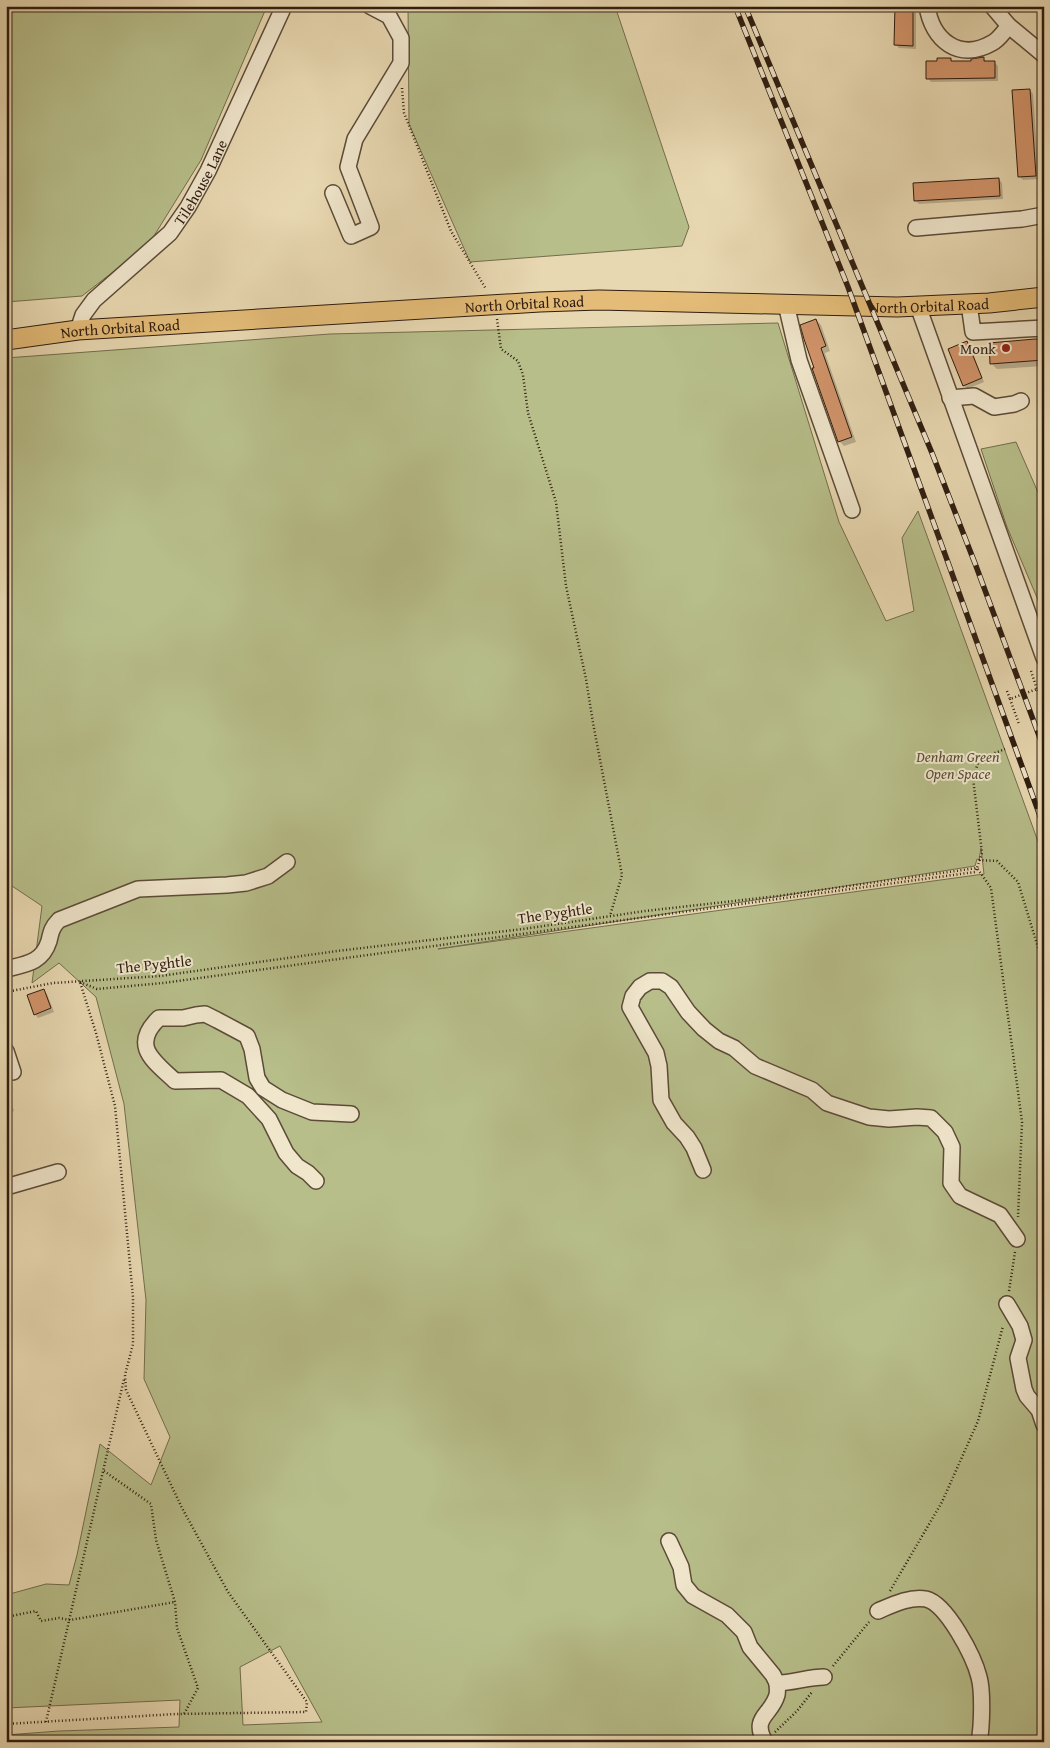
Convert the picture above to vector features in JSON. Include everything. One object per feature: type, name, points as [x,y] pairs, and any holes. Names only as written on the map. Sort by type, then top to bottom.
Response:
[{"type":"main road","name":"North Orbital Road","points":[[6,340],[78,330],[599,300],[918,306],[969,304],[1044,297]]},
{"type":"street","name":"Tilehouse Lane","points":[[78,330],[83,315],[94,300],[170,233],[188,207],[208,171],[284,6]]},
{"type":"street","points":[[333,193],[351,236],[371,227],[348,167],[355,139],[401,63],[401,38],[389,16],[370,6]]},
{"type":"street","points":[[927,6],[931,24],[940,38],[952,46],[963,50],[980,48],[994,42],[1009,26]]},
{"type":"street","points":[[992,6],[1009,26],[1044,55]]},
{"type":"street","points":[[916,228],[1022,219],[1044,215]]},
{"type":"street","points":[[786,304],[799,360],[852,510]]},
{"type":"street","points":[[969,304],[973,332],[1044,328]]},
{"type":"street","points":[[918,306],[1044,658]]},
{"type":"street","points":[[950,398],[974,396],[994,407],[1022,401]]},
{"type":"street","points":[[6,969],[37,960],[46,950],[52,926],[59,920],[124,894],[145,889],[246,883],[268,876],[287,862]]},
{"type":"street","points":[[703,1170],[694,1148],[674,1123],[661,1100],[656,1053],[630,1007],[632,996],[640,987],[650,981],[662,981],[670,987],[688,1012],[704,1029],[719,1041],[734,1048],[755,1066],[812,1090],[827,1103],[869,1117],[888,1119],[931,1118],[945,1132],[952,1147],[951,1183],[960,1196],[1000,1214],[1017,1239]]},
{"type":"street","points":[[316,1181],[297,1166],[286,1153],[268,1119],[248,1096],[221,1080],[175,1081],[151,1058],[146,1046],[146,1035],[159,1018],[183,1018],[196,1014],[205,1014],[247,1036],[252,1049],[257,1078],[263,1088],[282,1100],[312,1112],[351,1114]]},
{"type":"street","points":[[6,1052],[13,1072]]},
{"type":"street","points":[[6,1187],[58,1172]]},
{"type":"street","points":[[1007,1304],[1020,1326],[1024,1340],[1018,1358],[1024,1389],[1027,1396],[1040,1410],[1044,1425]]},
{"type":"street","points":[[670,1541],[681,1566],[684,1585],[692,1596],[727,1615],[744,1632],[750,1647],[773,1675],[777,1683],[776,1695],[760,1722],[760,1732],[769,1739]]},
{"type":"street","points":[[878,1611],[901,1601],[926,1599],[944,1610],[962,1638],[979,1677],[982,1728],[979,1742]]},
{"type":"street","points":[[777,1683],[787,1683],[811,1677],[824,1677]]},
{"type":"path","points":[[401,63],[404,113],[451,231],[496,306],[501,348],[518,361],[523,375],[528,413],[556,502],[566,586],[586,679],[622,874],[610,916]]},
{"type":"path","points":[[1031,672],[1040,696]]},
{"type":"path","points":[[1010,699],[1037,689]]},
{"type":"path","points":[[1007,691],[1020,724]]},
{"type":"path","points":[[1044,711],[1042,712],[1044,718]]},
{"type":"path","points":[[80,982],[97,989],[163,983],[610,920],[975,872],[982,853],[973,778],[978,763],[985,757],[1005,749]]},
{"type":"path","points":[[979,860],[997,860],[1018,882],[1044,967]]},
{"type":"path","points":[[769,1739],[796,1711],[878,1611],[942,1502],[978,1421],[1003,1326],[1017,1239],[1022,1122],[991,888],[977,868]]},
{"type":"path","name":"The Pyghtle","points":[[6,992],[53,983],[160,976],[337,951],[778,896],[977,868]]},
{"type":"path","points":[[46,1722],[133,1344],[133,1297],[115,1106],[96,1033],[80,982]]},
{"type":"path","points":[[6,1724],[184,1714],[306,1712],[307,1702],[228,1592],[182,1508],[126,1390],[125,1375]]},
{"type":"path","points":[[103,1471],[151,1504],[156,1540],[175,1602],[176,1628],[198,1688],[184,1714]]},
{"type":"path","points":[[6,1617],[36,1611],[41,1621],[59,1618],[70,1620],[175,1602]]},
{"type":"green space","points":[[6,6],[267,6],[201,160],[149,244],[82,296],[6,302]]},
{"type":"green space","points":[[408,6],[615,6],[689,227],[682,246],[470,262],[409,124]]},
{"type":"green space","name":"Denham Green Open Space","points":[[778,323],[839,522],[886,621],[914,611],[902,538],[918,511],[1044,858],[1044,1742],[6,1742],[6,1735],[59,1731],[179,1727],[180,1700],[6,1708],[6,1595],[46,1584],[69,1585],[100,1444],[151,1485],[170,1437],[144,1379],[146,1300],[124,1104],[96,997],[59,963],[32,983],[42,906],[6,882],[6,358],[330,334]],"holes":[[[981,848],[984,874],[438,949],[975,866],[977,859],[979,860]],[[280,1646],[322,1722],[243,1725],[240,1667]]]},
{"type":"green space","points":[[1016,442],[1044,506],[1044,614],[1007,527],[981,449]]},
{"type":"building","points":[[895,6],[913,6],[913,46],[894,45]]},
{"type":"building","points":[[984,57],[984,61],[995,61],[995,78],[926,79],[926,61],[937,61],[937,58],[951,58],[951,61],[971,61],[971,59]]},
{"type":"building","points":[[1030,89],[1036,176],[1018,177],[1012,90]]},
{"type":"building","points":[[999,178],[1000,196],[914,201],[913,183]]},
{"type":"building","points":[[816,319],[826,346],[821,348],[852,437],[838,442],[812,368],[814,368],[800,325]]},
{"type":"building","points":[[1044,339],[1044,360],[990,364],[989,343]]},
{"type":"building","points":[[967,341],[982,378],[963,386],[948,349]]},
{"type":"building","points":[[44,989],[51,1008],[34,1015],[27,995]]},
{"type":"railway","points":[[735,6],[848,287],[1044,827]]},
{"type":"railway","points":[[745,6],[932,453],[1044,749]]},
{"type":"place","name":"Monk","points":[[1006,348]]}]
